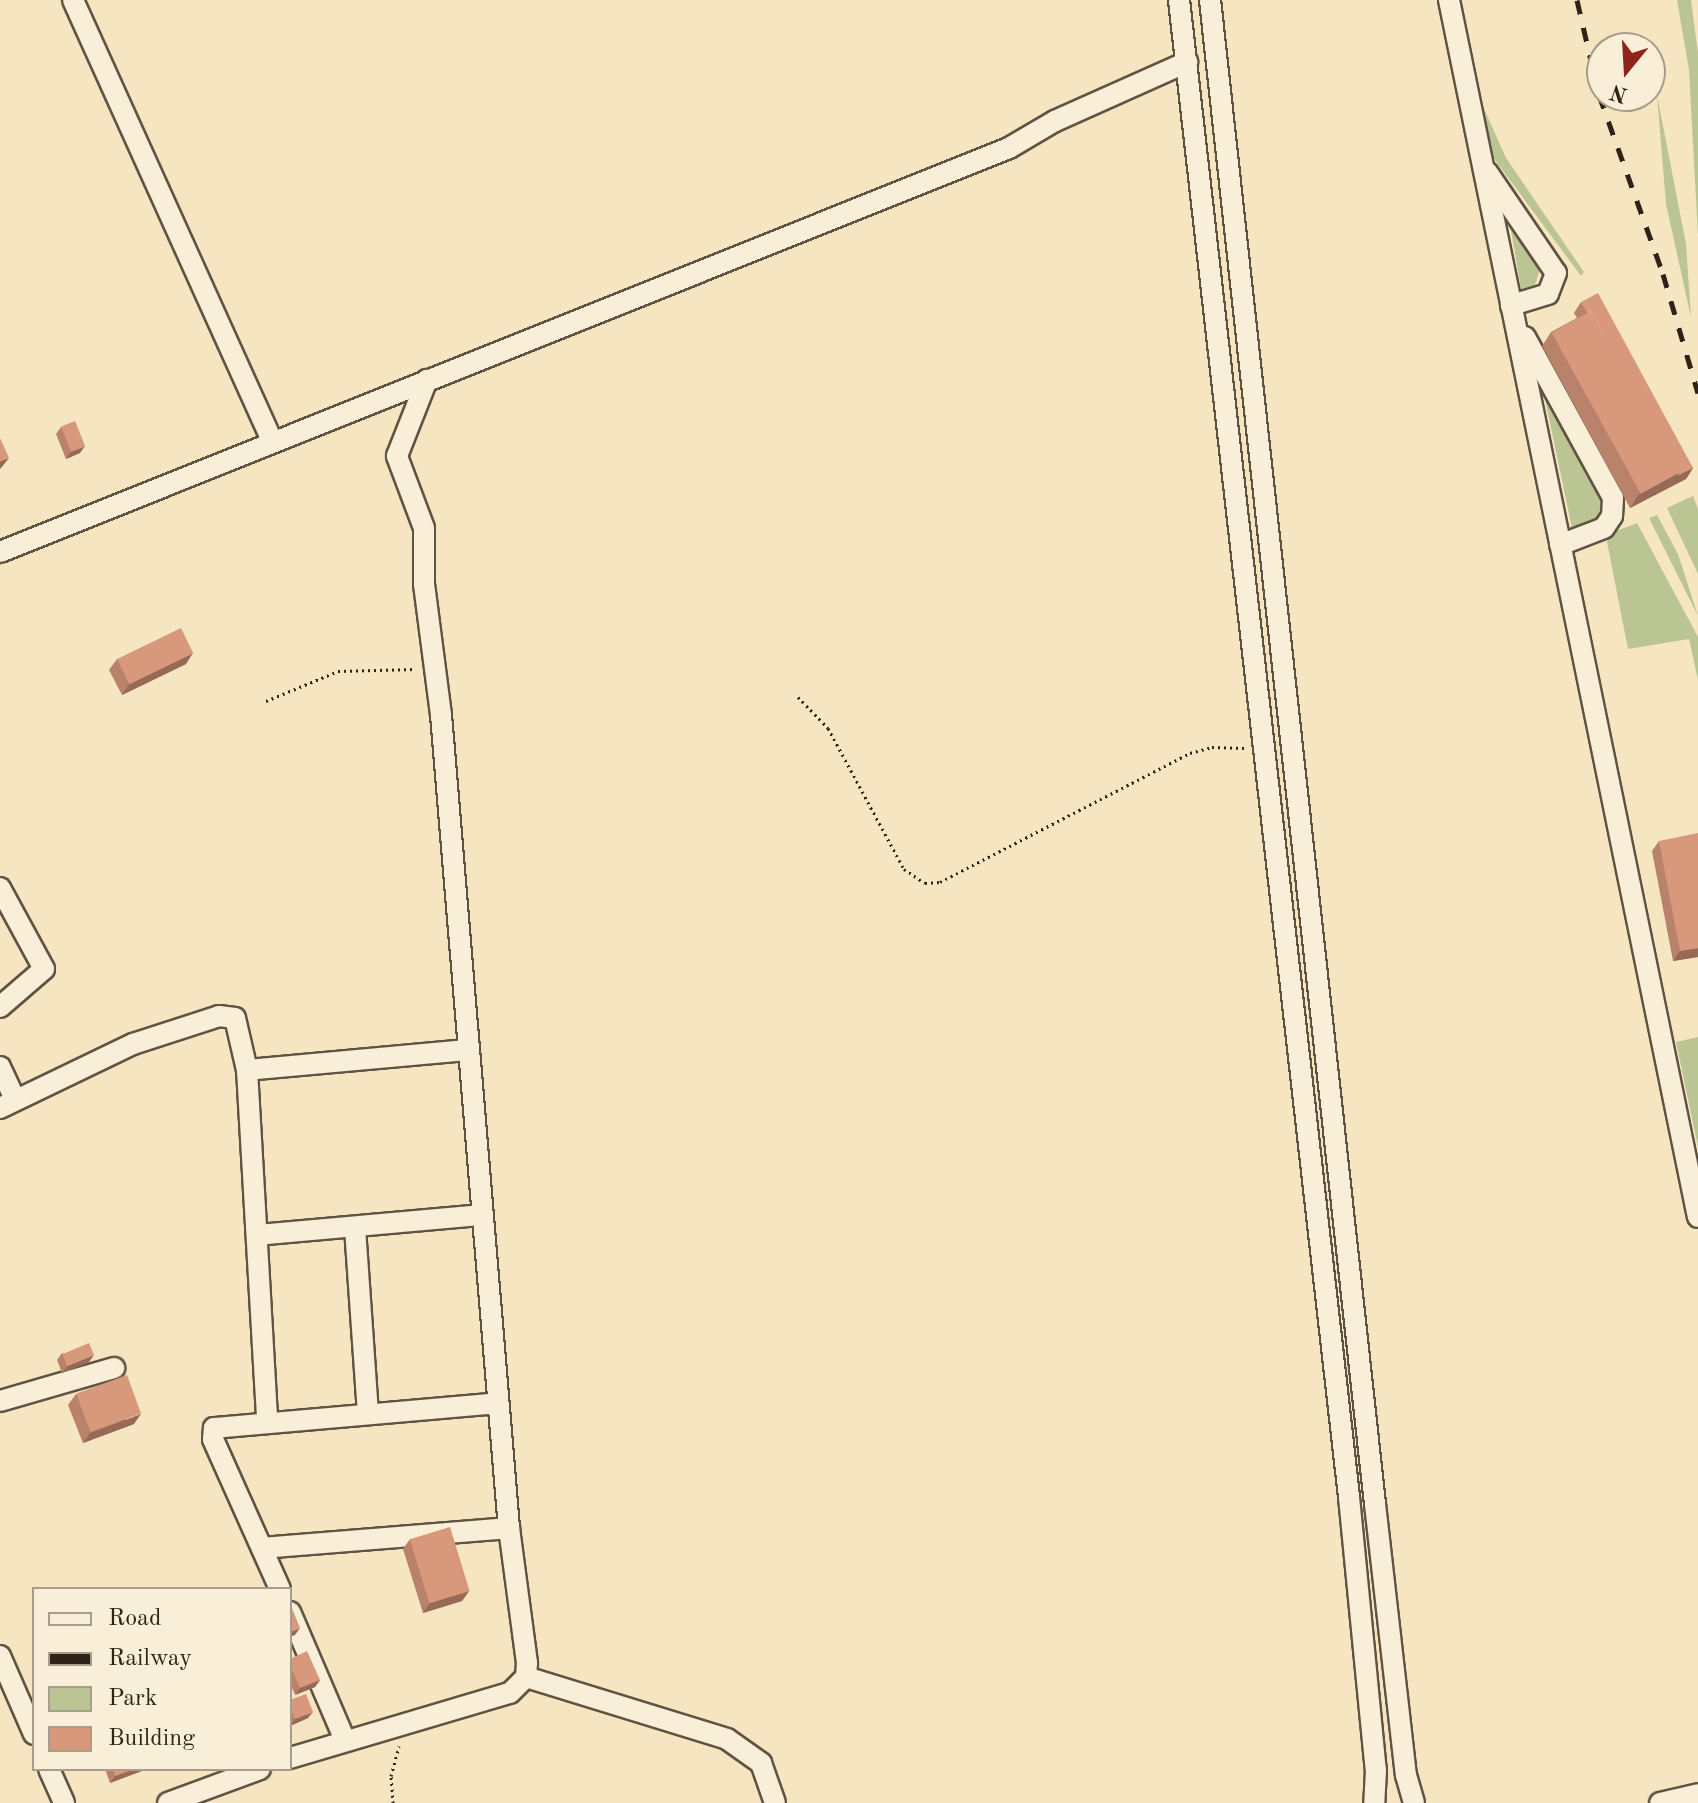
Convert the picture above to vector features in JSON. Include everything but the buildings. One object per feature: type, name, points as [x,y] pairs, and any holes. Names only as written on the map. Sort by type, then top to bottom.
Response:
[{"type":"street","points":[[73,0],[272,441]]},
{"type":"street","points":[[1179,0],[1349,1497],[1376,1770],[1374,1803]]},
{"type":"street","points":[[1210,0],[1373,1489],[1406,1775],[1414,1803]]},
{"type":"street","points":[[1449,0],[1698,1217]]},
{"type":"street","points":[[0,552],[1009,148],[1055,121],[1187,62]]},
{"type":"street","points":[[1483,165],[1556,273],[1548,294],[1513,312]]},
{"type":"street","points":[[1513,312],[1613,498],[1612,516],[1604,528],[1560,545]]},
{"type":"street","points":[[427,380],[397,456],[424,528],[424,584],[436,669],[497,1403],[526,1677]]},
{"type":"street","points":[[0,888],[44,969],[0,1007]]},
{"type":"street","points":[[0,1067],[8,1104],[133,1044],[229,1014],[240,1024],[247,1070],[267,1420]]},
{"type":"street","points":[[247,1070],[468,1050]]},
{"type":"street","points":[[257,1235],[481,1215]]},
{"type":"street","points":[[355,1228],[368,1413]]},
{"type":"street","points":[[0,1401],[114,1368]]},
{"type":"street","points":[[279,1587],[212,1432],[220,1424],[497,1403]]},
{"type":"street","points":[[262,1548],[509,1528]]},
{"type":"street","points":[[292,1622],[299,1655],[344,1738]]},
{"type":"street","points":[[0,1656],[32,1729]]},
{"type":"street","points":[[292,1757],[344,1738],[510,1693],[526,1677]]},
{"type":"street","points":[[526,1677],[727,1739],[761,1763],[775,1803]]},
{"type":"street","points":[[50,1771],[64,1803]]},
{"type":"street","points":[[168,1803],[255,1771]]},
{"type":"street","points":[[1660,1803],[1687,1798]]},
{"type":"path","points":[[266,701],[338,671],[436,669]]},
{"type":"path","points":[[798,697],[828,728],[904,869],[925,883],[940,882],[1190,753],[1212,747],[1262,750]]},
{"type":"path","points":[[393,1803],[391,1776],[406,1723]]},
{"type":"green space","points":[[1677,0],[1691,0],[1698,53],[1698,236],[1689,70]]},
{"type":"green space","points":[[1477,93],[1506,158],[1584,272],[1581,276],[1489,152]]},
{"type":"green space","points":[[1658,112],[1686,244],[1691,317],[1666,204]]},
{"type":"green space","points":[[1510,224],[1541,266],[1535,285],[1521,289]]},
{"type":"green space","points":[[1541,380],[1607,497],[1602,520],[1573,533]]},
{"type":"green space","points":[[1693,496],[1698,509],[1698,574],[1667,508]]},
{"type":"green space","points":[[1657,515],[1678,554],[1698,616],[1649,518]]},
{"type":"green space","points":[[1637,523],[1698,637],[1698,680],[1689,639],[1628,649],[1607,542],[1611,533]]},
{"type":"green space","points":[[1698,1037],[1698,1147],[1676,1042]]},
{"type":"railway","points":[[1577,0],[1599,95],[1663,274],[1698,393]]}]
